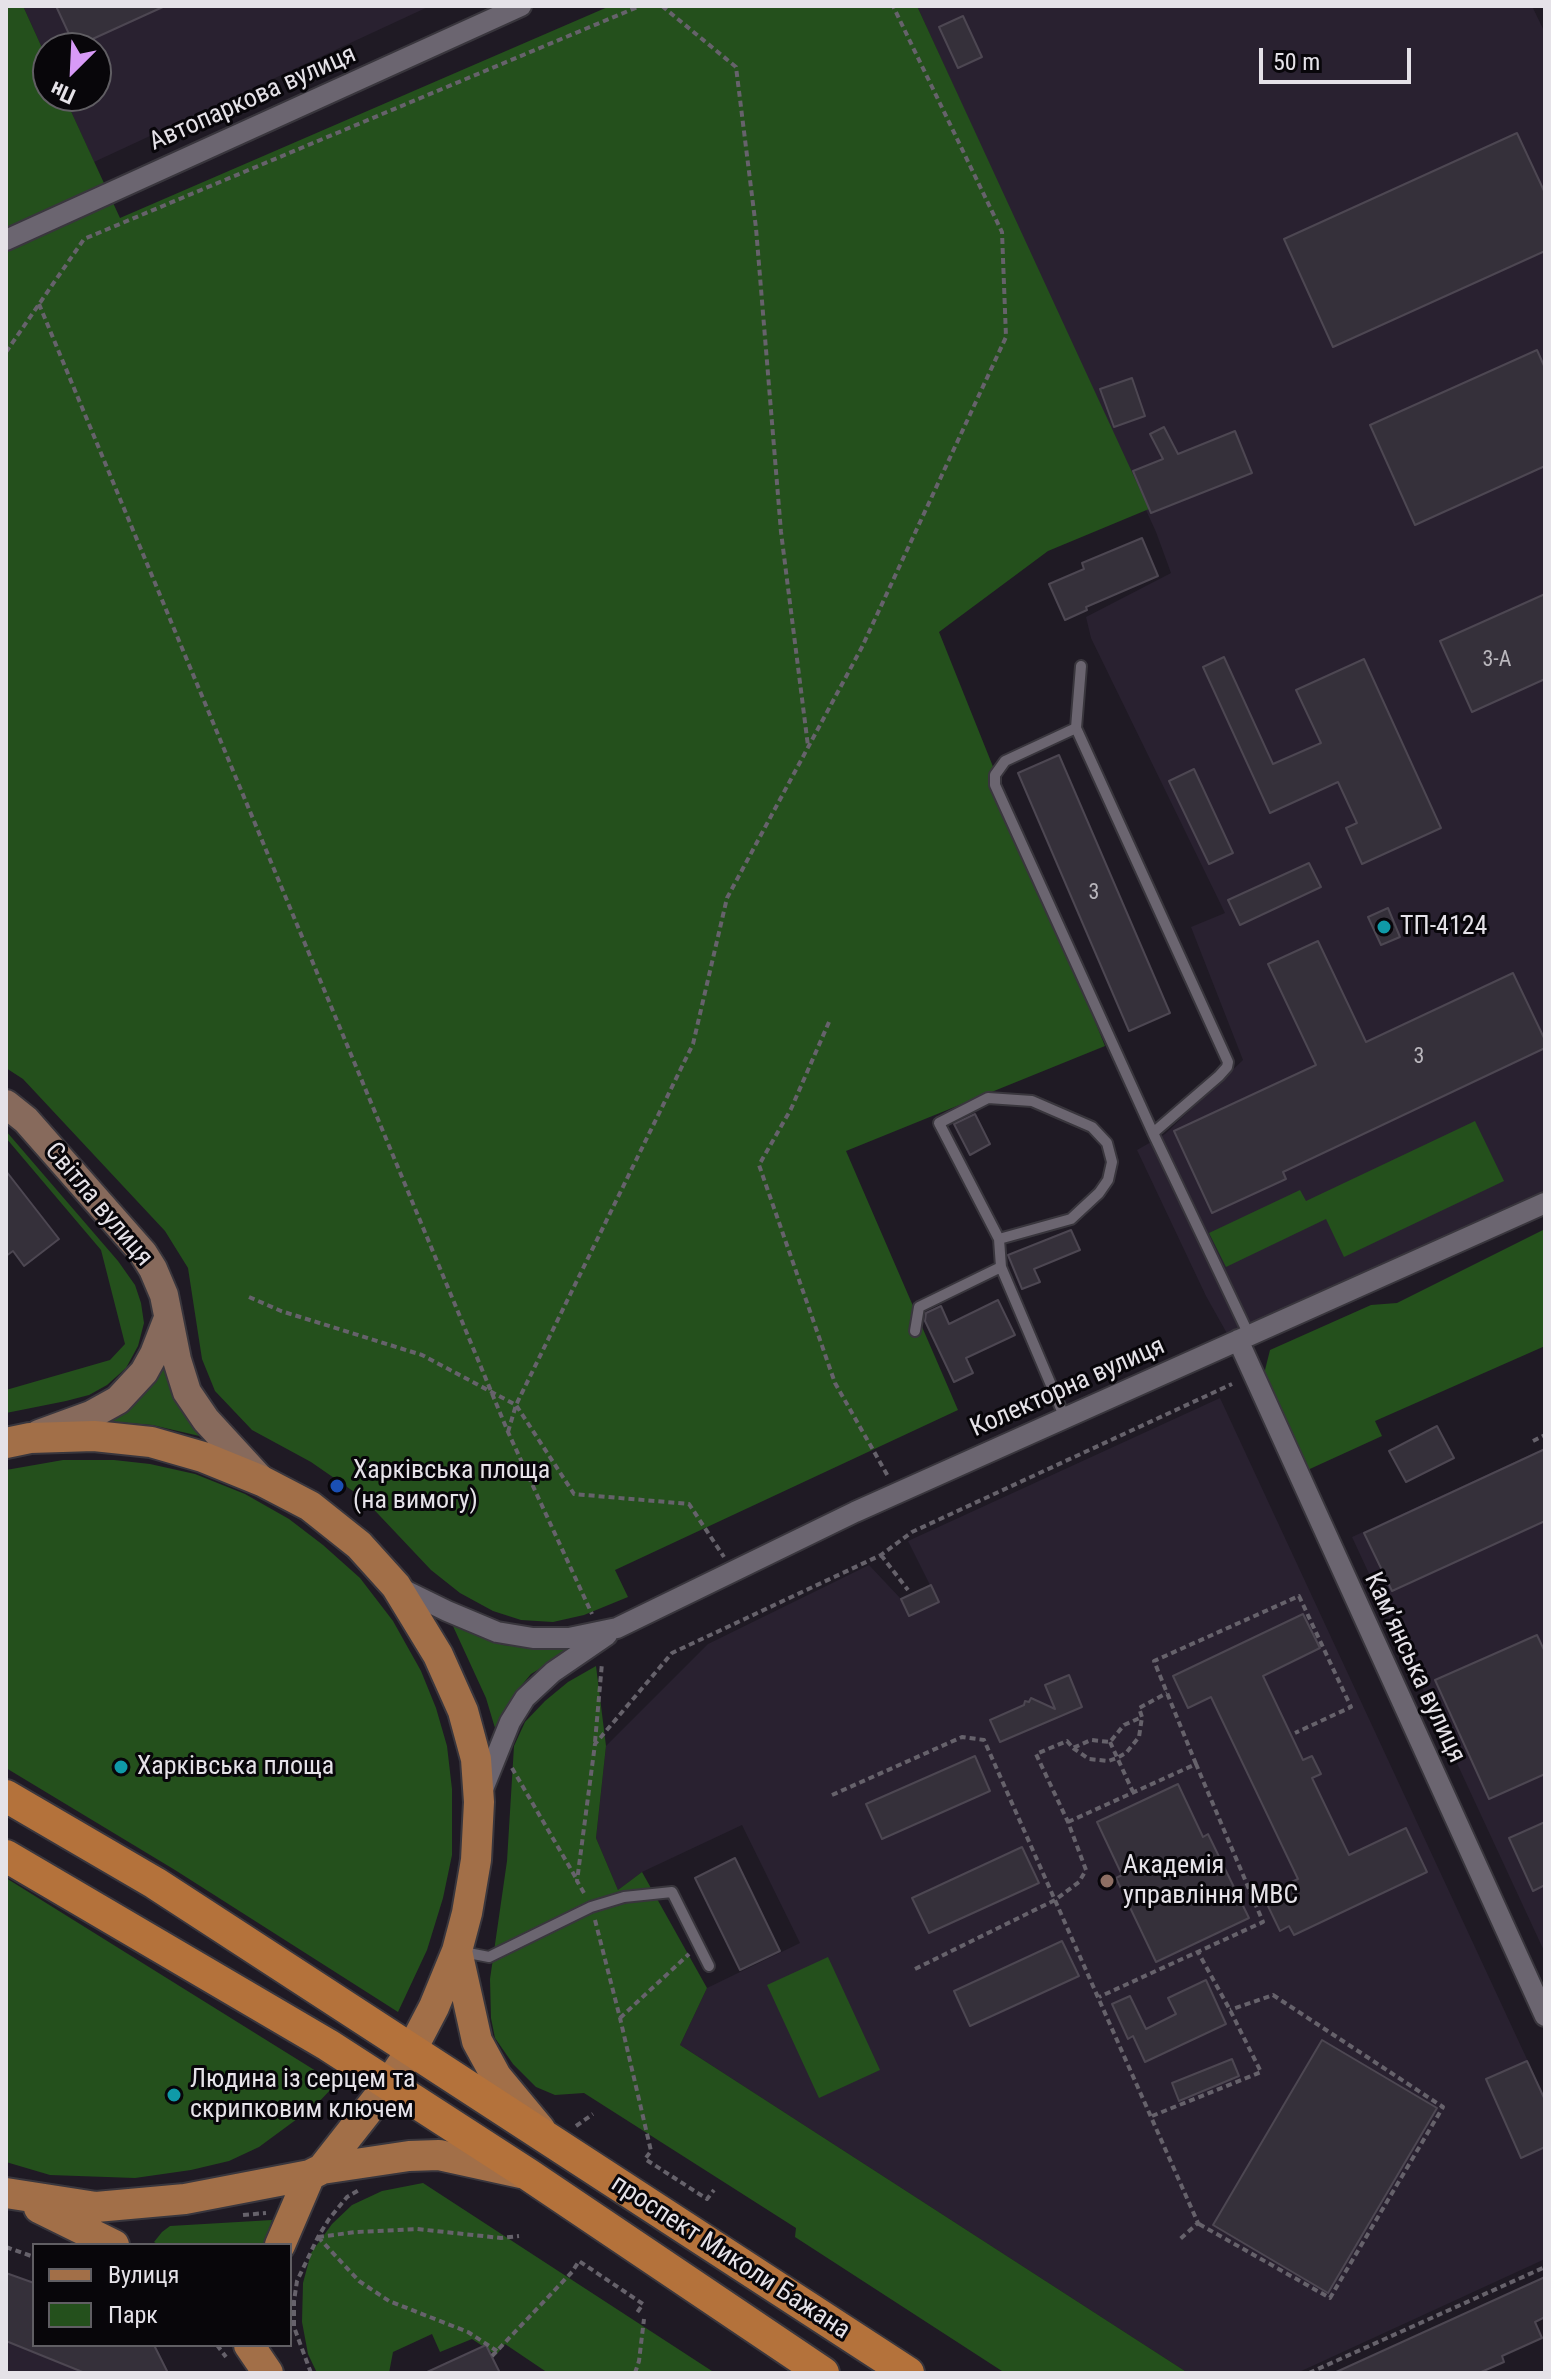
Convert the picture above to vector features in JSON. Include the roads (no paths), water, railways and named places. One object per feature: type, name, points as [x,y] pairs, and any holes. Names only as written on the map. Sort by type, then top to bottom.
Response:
[{"type":"highway","points":[[6,1796],[155,1883],[411,2051]]},
{"type":"highway","points":[[6,1856],[319,2040],[388,2085]]},
{"type":"highway","name":"проспект Миколи Бажана","points":[[411,2051],[908,2373]]},
{"type":"highway","name":"проспект Миколи Бажана","points":[[388,2085],[529,2175],[814,2370]]},
{"type":"main road","name":"Світла вулиця","points":[[6,1104],[26,1120],[143,1253],[164,1295],[187,1392],[206,1420],[262,1481]]},
{"type":"main road","points":[[18,1441],[91,1415],[118,1400],[144,1372],[168,1318]]},
{"type":"main road","points":[[18,1441],[94,1436],[151,1442],[203,1457],[262,1481],[310,1506],[359,1545],[396,1586],[438,1655],[463,1711],[476,1759],[479,1802],[476,1860],[457,1951],[434,2007],[411,2051],[388,2085],[316,2172],[281,2243]]},
{"type":"main road","name":"проспект Миколи Бажана","points":[[457,1951],[477,2041],[496,2076],[552,2143]]},
{"type":"main road","name":"проспект Миколи Бажана","points":[[316,2172],[409,2156],[439,2155],[529,2175]]},
{"type":"main road","points":[[11,2195],[96,2207],[185,2199],[316,2172]]},
{"type":"main road","points":[[11,2195],[110,2243]]},
{"type":"main road","points":[[250,2347],[268,2373]]},
{"type":"main road","points":[[276,2347],[283,2373]]},
{"type":"street","name":"Автопаркова вулиця","points":[[6,240],[521,6]]},
{"type":"street","name":"Колекторна вулиця","points":[[479,1802],[500,1744],[525,1698],[553,1672],[617,1628],[855,1512],[1545,1203]]},
{"type":"street","name":"Камʼянська вулиця","points":[[1244,1338],[1545,2016]]},
{"type":"street","name":"Колекторна вулиця","points":[[396,1586],[497,1632],[533,1638],[569,1638],[617,1628]]},
{"type":"lane","points":[[1081,666],[1076,728],[1228,1062],[1223,1072],[1153,1133]]},
{"type":"lane","points":[[1076,728],[1005,761],[995,775],[995,785],[1244,1338]]},
{"type":"lane","points":[[999,1239],[1071,1219],[1099,1193],[1108,1180],[1112,1162],[1107,1143],[1092,1127],[1032,1101],[988,1098],[939,1123],[999,1239],[1001,1267],[1065,1418]]},
{"type":"lane","points":[[915,1331],[919,1307],[1001,1267]]},
{"type":"lane","points":[[457,1951],[489,1957],[591,1907],[624,1897],[672,1892],[709,1966]]},
{"type":"place","name":"ТП-4124","points":[[1384,927]]},
{"type":"place","name":"Харківська площа (на вимогу)","points":[[337,1486]]},
{"type":"place","name":"Харківська площа","points":[[121,1767]]},
{"type":"place","name":"Академія управління МВС","points":[[1107,1881]]},
{"type":"place","name":"Людина із серцем та скрипковим ключем","points":[[174,2095]]}]
